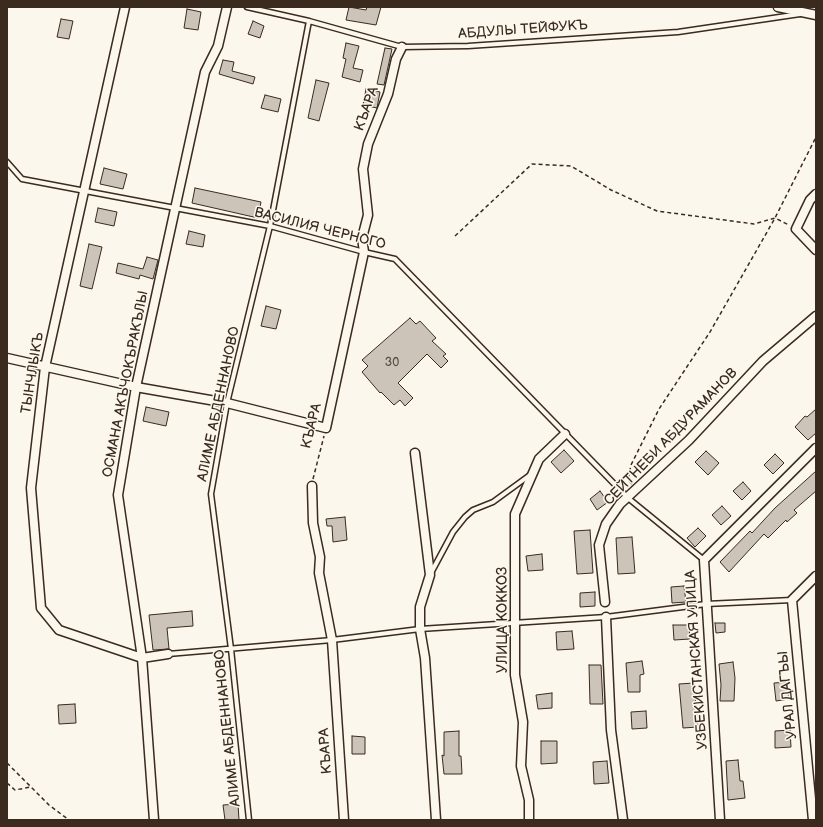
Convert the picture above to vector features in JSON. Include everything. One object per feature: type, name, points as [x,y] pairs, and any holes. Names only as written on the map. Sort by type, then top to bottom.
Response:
[{"type":"street","name":"ТЫНЧЛЫКЪ","points":[[125,7],[83,190],[45,367],[31,488],[42,608],[59,630],[142,658],[168,654]]},
{"type":"street","name":"ОСМАНА АКЪЧОКЪРАКЪЛЫ","points":[[154,820],[142,658],[118,495],[136,387],[206,72],[218,46],[227,7]]},
{"type":"street","points":[[778,7],[805,14],[816,15]]},
{"type":"street","name":"КЪАРА","points":[[326,428],[364,252],[362,238],[368,215],[363,169],[368,144],[388,94],[396,59],[402,47]]},
{"type":"street","points":[[816,194],[810,200],[796,229],[816,250]]},
{"type":"street","name":"СЕЙТНЕБИ АБДУРАМАНОВ","points":[[605,602],[598,545],[606,524],[620,504],[637,490],[689,440],[763,361],[816,316]]},
{"type":"street","points":[[7,358],[136,387],[227,403],[326,428]]},
{"type":"street","name":"УЛИЦА КОККОЗ","points":[[529,820],[529,800],[521,766],[523,722],[516,675],[515,514],[539,459],[565,434]]},
{"type":"street","name":"УЗБЕКИСТАНСКАЯ УЛИЦА","points":[[720,820],[704,560],[816,448]]},
{"type":"street","points":[[415,453],[430,575],[420,607],[420,629],[426,658],[436,820]]},
{"type":"street","name":"КЪАРА","points":[[312,486],[313,523],[320,557],[319,573],[332,640],[344,820]]},
{"type":"street","points":[[792,600],[816,576]]},
{"type":"street","name":"УРАЛ ДАГЪЫ","points":[[792,600],[813,820]]},
{"type":"street","points":[[606,617],[611,730],[623,820]]},
{"type":"lane","name":"АБДУЛЫ ТЕЙФУКЪ","points":[[246,7],[309,21],[402,47],[468,46],[678,32],[805,14]]},
{"type":"lane","name":"АЛИМЕ АБДЕННАНОВО","points":[[248,820],[231,649],[212,494],[227,403],[270,226],[309,21]]},
{"type":"lane","name":"ВАСИЛИЯ ЧЕРНОГО","points":[[7,162],[22,179],[270,226],[395,259],[628,498],[704,560]]},
{"type":"lane","points":[[430,575],[453,532],[465,517],[473,510],[493,502],[532,474]]},
{"type":"lane","points":[[168,654],[332,640],[420,629],[606,617],[706,604],[792,600]]},
{"type":"path","points":[[637,490],[628,480],[631,465],[659,409],[710,332],[775,218],[816,137]]},
{"type":"path","points":[[455,236],[532,164],[571,166],[611,190],[657,211],[754,224],[775,218],[796,229]]},
{"type":"path","name":"КЪАРА","points":[[312,486],[326,428]]},
{"type":"path","points":[[7,763],[49,805],[69,820]]},
{"type":"path","points":[[7,783],[15,790],[31,787]]},
{"type":"building","points":[[349,7],[366,10],[367,7],[381,7],[376,25],[346,20]]},
{"type":"building","points":[[187,9],[201,12],[198,30],[184,28]]},
{"type":"building","points":[[61,19],[73,21],[69,39],[57,37]]},
{"type":"building","points":[[253,21],[264,26],[260,38],[248,34]]},
{"type":"building","points":[[346,43],[359,46],[353,68],[363,70],[360,82],[342,77],[346,59],[343,58]]},
{"type":"building","points":[[385,48],[392,49],[384,85],[377,84]]},
{"type":"building","points":[[223,60],[234,62],[232,71],[255,77],[253,84],[219,74]]},
{"type":"building","points":[[316,80],[329,83],[319,121],[308,118]]},
{"type":"building","points":[[366,89],[380,92],[377,108],[363,105]]},
{"type":"building","points":[[265,95],[281,99],[278,112],[261,108]]},
{"type":"building","points":[[104,168],[127,174],[123,189],[100,184]]},
{"type":"building","points":[[195,188],[261,202],[258,218],[192,203]]},
{"type":"building","points":[[98,208],[117,212],[114,226],[95,222]]},
{"type":"building","points":[[189,231],[205,235],[203,247],[186,244]]},
{"type":"building","points":[[89,244],[102,247],[92,289],[80,286]]},
{"type":"building","points":[[147,257],[158,260],[153,279],[140,275],[139,279],[116,273],[118,263],[143,269]]},
{"type":"building","points":[[266,306],[281,310],[276,329],[261,326]]},
{"type":"building","points":[[410,318],[416,324],[420,321],[436,338],[432,341],[446,354],[443,356],[448,361],[441,368],[427,354],[398,383],[413,398],[405,406],[400,400],[394,405],[381,392],[380,393],[362,372],[368,366],[362,360]]},
{"type":"building","points":[[146,407],[169,412],[166,426],[143,421]]},
{"type":"building","points":[[816,409],[816,433],[808,440],[795,427],[805,416],[807,417]]},
{"type":"building","points":[[564,450],[574,461],[561,473],[551,462]]},
{"type":"building","points":[[706,451],[719,463],[708,475],[695,462]]},
{"type":"building","points":[[775,454],[784,463],[773,474],[764,465]]},
{"type":"building","points":[[816,471],[816,491],[794,510],[797,513],[787,522],[786,520],[768,538],[764,534],[729,572],[720,562],[750,531],[752,533],[775,508]]},
{"type":"building","points":[[743,482],[751,491],[742,500],[733,491]]},
{"type":"building","points":[[600,491],[608,502],[597,510],[590,499]]},
{"type":"building","points":[[722,506],[731,516],[721,525],[712,515]]},
{"type":"building","points":[[345,517],[347,540],[333,542],[332,526],[327,526],[326,519]]},
{"type":"building","points":[[698,528],[706,536],[695,547],[687,538]]},
{"type":"building","points":[[590,530],[593,573],[577,574],[574,531]]},
{"type":"building","points":[[632,537],[635,573],[618,574],[616,538]]},
{"type":"building","points":[[542,554],[543,570],[528,571],[526,556]]},
{"type":"building","points":[[684,586],[686,602],[672,603],[671,587]]},
{"type":"building","points":[[595,592],[595,606],[580,607],[580,593]]},
{"type":"building","points":[[192,611],[193,626],[167,628],[169,649],[153,650],[149,615]]},
{"type":"building","points":[[715,623],[725,623],[725,632],[716,633]]},
{"type":"building","points":[[673,625],[689,625],[690,639],[674,640]]},
{"type":"building","points":[[572,631],[574,649],[557,650],[556,632]]},
{"type":"building","points":[[642,661],[644,674],[640,675],[640,692],[628,692],[626,663]]},
{"type":"building","points":[[733,662],[735,678],[734,701],[720,701],[721,685],[719,664]]},
{"type":"building","points":[[589,665],[601,665],[603,704],[590,704]]},
{"type":"building","points":[[787,682],[789,699],[776,701],[774,683]]},
{"type":"building","points":[[694,683],[698,727],[683,728],[679,684]]},
{"type":"building","points":[[552,693],[552,708],[538,709],[536,695]]},
{"type":"building","points":[[75,704],[76,723],[59,724],[58,705]]},
{"type":"building","points":[[646,711],[647,728],[632,729],[631,712]]},
{"type":"building","points":[[790,730],[791,747],[775,748],[775,731]]},
{"type":"building","points":[[459,731],[459,756],[461,756],[462,774],[444,774],[442,755],[444,756],[444,732]]},
{"type":"building","points":[[352,736],[365,737],[365,754],[352,754]]},
{"type":"building","points":[[541,741],[557,741],[557,763],[541,764]]},
{"type":"building","points":[[738,760],[740,781],[743,781],[745,798],[728,800],[726,761]]},
{"type":"building","points":[[607,761],[609,783],[594,784],[593,762]]},
{"type":"building","points":[[238,804],[239,820],[225,820],[223,805]]}]
